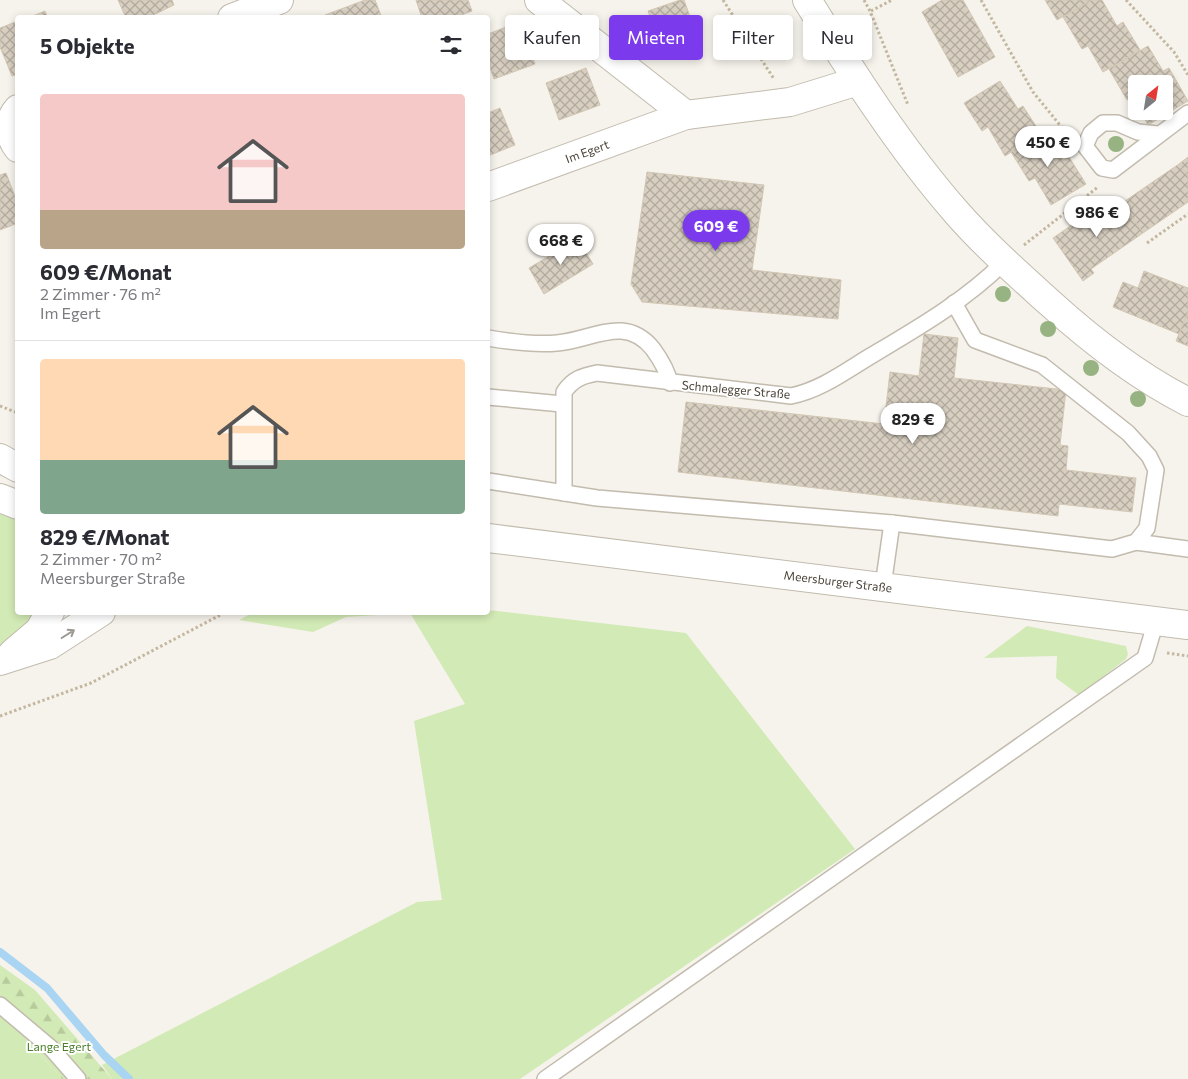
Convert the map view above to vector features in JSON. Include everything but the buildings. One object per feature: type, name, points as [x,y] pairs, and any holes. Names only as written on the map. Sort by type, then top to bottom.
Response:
[{"type":"street","points":[[240,15],[279,0]]},
{"type":"street","points":[[538,0],[686,115]]},
{"type":"street","points":[[807,0],[858,81],[916,163],[958,214],[1013,254],[1070,322],[1119,360],[1188,402]]},
{"type":"street","name":"Im Egert","points":[[490,186],[686,115],[790,102],[858,81]]},
{"type":"street","points":[[15,112],[12,115],[10,127],[12,140],[15,144]]},
{"type":"street","points":[[0,458],[15,466]]},
{"type":"street","points":[[0,472],[15,474]]},
{"type":"street","points":[[0,498],[15,504]]},
{"type":"street","name":"Meersburger Straße","points":[[490,538],[1188,624]]},
{"type":"street","points":[[3,660],[39,630],[48,615]]},
{"type":"street","points":[[3,660],[50,645],[95,615]]},
{"type":"lane","points":[[1158,134],[1138,132],[1117,123],[1103,123],[1091,133],[1085,146],[1102,168],[1113,170],[1188,113]]},
{"type":"lane","name":"Schmalegger Straße","points":[[490,338],[528,344],[559,343],[588,336],[628,330],[643,338],[659,358],[670,383],[791,396],[812,392],[911,332],[954,303],[1013,254]]},
{"type":"lane","points":[[954,303],[975,340],[1042,365],[1128,432],[1149,456],[1156,470],[1147,528],[1136,542]]},
{"type":"lane","points":[[564,493],[562,404],[564,392],[571,382],[584,375],[597,373],[670,383]]},
{"type":"lane","points":[[490,397],[562,404]]},
{"type":"lane","points":[[490,481],[597,498],[892,524],[1112,549],[1136,542],[1188,548]]},
{"type":"lane","points":[[883,586],[892,524]]},
{"type":"lane","points":[[545,1079],[1145,658],[1156,621]]},
{"type":"lane","points":[[0,1005],[51,1048],[78,1079]]},
{"type":"path","points":[[723,0],[790,102]]},
{"type":"path","points":[[864,0],[911,111]]},
{"type":"path","points":[[870,11],[892,0]]},
{"type":"path","points":[[981,0],[1033,92],[1070,138],[1085,146]]},
{"type":"path","points":[[1126,0],[1174,52],[1188,75]]},
{"type":"path","points":[[1013,254],[1100,185],[1102,168]]},
{"type":"path","points":[[1147,243],[1188,214]]},
{"type":"path","points":[[0,406],[15,412]]},
{"type":"path","points":[[0,716],[91,683],[220,615]]},
{"type":"green space","points":[[0,509],[15,520],[15,615],[36,615],[29,628],[0,653]]},
{"type":"green space","points":[[490,610],[686,633],[855,849],[520,1079],[112,1079],[102,1065],[417,902],[442,900],[414,721],[465,704],[411,615],[490,615]]},
{"type":"green space","points":[[248,615],[378,615],[346,617],[313,632],[239,620]]},
{"type":"green space","points":[[1027,626],[1126,646],[1128,654],[1126,659],[1079,695],[1056,678],[1057,656],[984,658]]},
{"type":"green space","name":"Lange Egert","points":[[0,965],[35,990],[112,1079],[62,1079],[0,1009]]},
{"type":"green space","points":[[0,1013],[4,1014],[62,1079],[0,1079]]},
{"type":"waterway","points":[[0,952],[47,988],[104,1055],[129,1079]]}]
